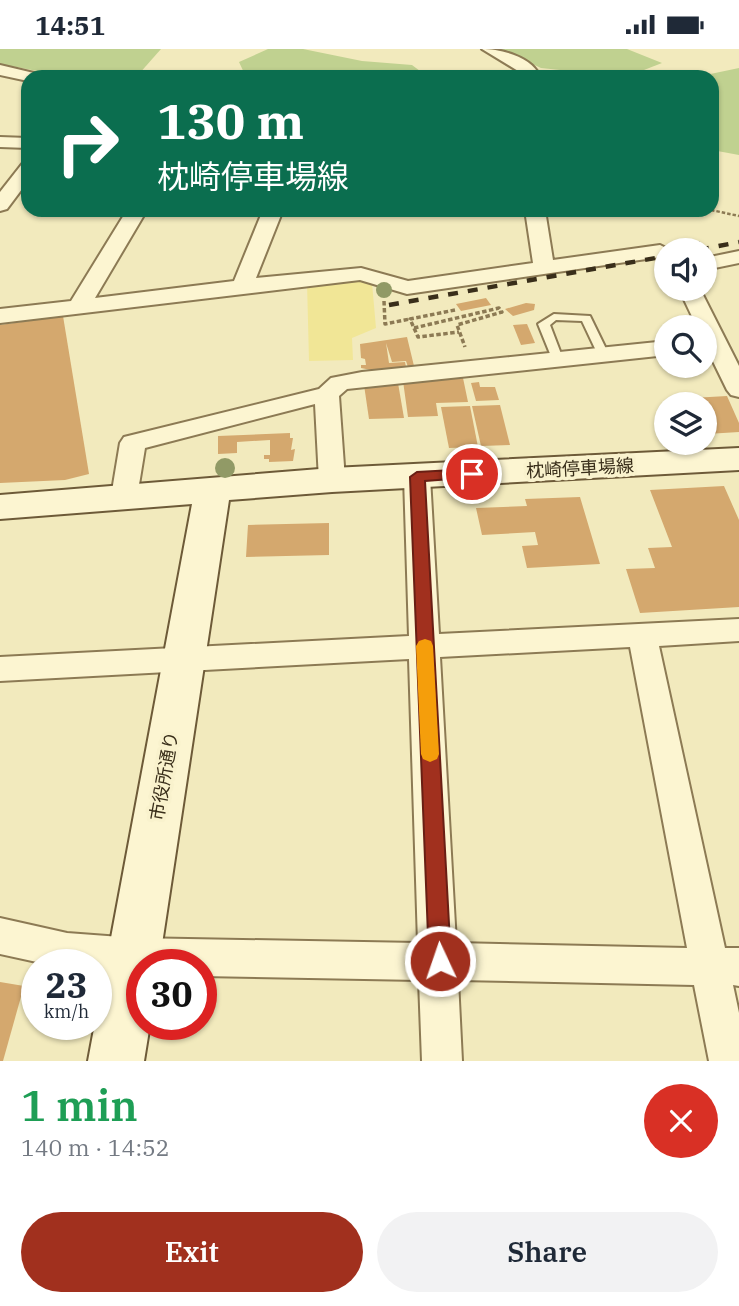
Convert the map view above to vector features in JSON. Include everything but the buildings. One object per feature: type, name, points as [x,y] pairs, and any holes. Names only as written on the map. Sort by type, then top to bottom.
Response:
[{"type":"street","points":[[490,49],[528,70]]},
{"type":"street","points":[[0,70],[21,75]]},
{"type":"street","points":[[0,142],[21,143]]},
{"type":"street","points":[[0,205],[21,176]]},
{"type":"street","points":[[79,306],[133,217]]},
{"type":"street","points":[[242,286],[270,217]]},
{"type":"street","points":[[536,217],[544,269]]},
{"type":"street","points":[[0,316],[361,274],[407,288],[654,252]]},
{"type":"street","points":[[717,262],[739,257]]},
{"type":"street","points":[[717,344],[739,342]]},
{"type":"street","points":[[124,498],[133,443],[327,394],[339,383],[654,349]]},
{"type":"street","points":[[717,355],[739,390]]},
{"type":"street","points":[[327,394],[332,480]]},
{"type":"street","name":"枕崎停車場線","points":[[0,507],[332,480],[739,459]]},
{"type":"street","points":[[417,477],[440,961],[442,1061]]},
{"type":"street","name":"市役所通り","points":[[135,949],[212,491]]},
{"type":"street","points":[[0,669],[739,630]]},
{"type":"street","points":[[642,634],[724,967],[729,1061]]},
{"type":"street","points":[[0,936],[67,951],[126,955]]},
{"type":"street","points":[[217,957],[724,967]]},
{"type":"street","name":"市役所通り","points":[[116,1061],[126,1003]]},
{"type":"lane","points":[[557,359],[544,324],[554,317],[586,318],[603,355]]},
{"type":"path","points":[[719,212],[739,216]]},
{"type":"path","points":[[414,328],[499,308],[502,312],[457,325],[459,331],[418,337],[414,328],[410,319],[455,310]]},
{"type":"green space","points":[[0,49],[161,49],[142,70],[32,70],[0,64]]},
{"type":"green space","points":[[268,49],[303,49],[362,61],[412,65],[419,70],[243,70],[239,62]]},
{"type":"green space","points":[[499,49],[627,49],[662,63],[644,70],[541,68]]},
{"type":"green space","points":[[739,68],[739,155],[719,151],[719,72]]},
{"type":"sand","points":[[358,278],[372,283],[376,328],[352,338],[353,360],[309,361],[307,282]]},
{"type":"railway","points":[[717,246],[739,242]]},
{"type":"railway","points":[[389,305],[654,258]]},
{"type":"slow traffic","points":[[425,646],[430,754]]},
{"type":"route","points":[[440,961],[417,477],[472,474]]}]
